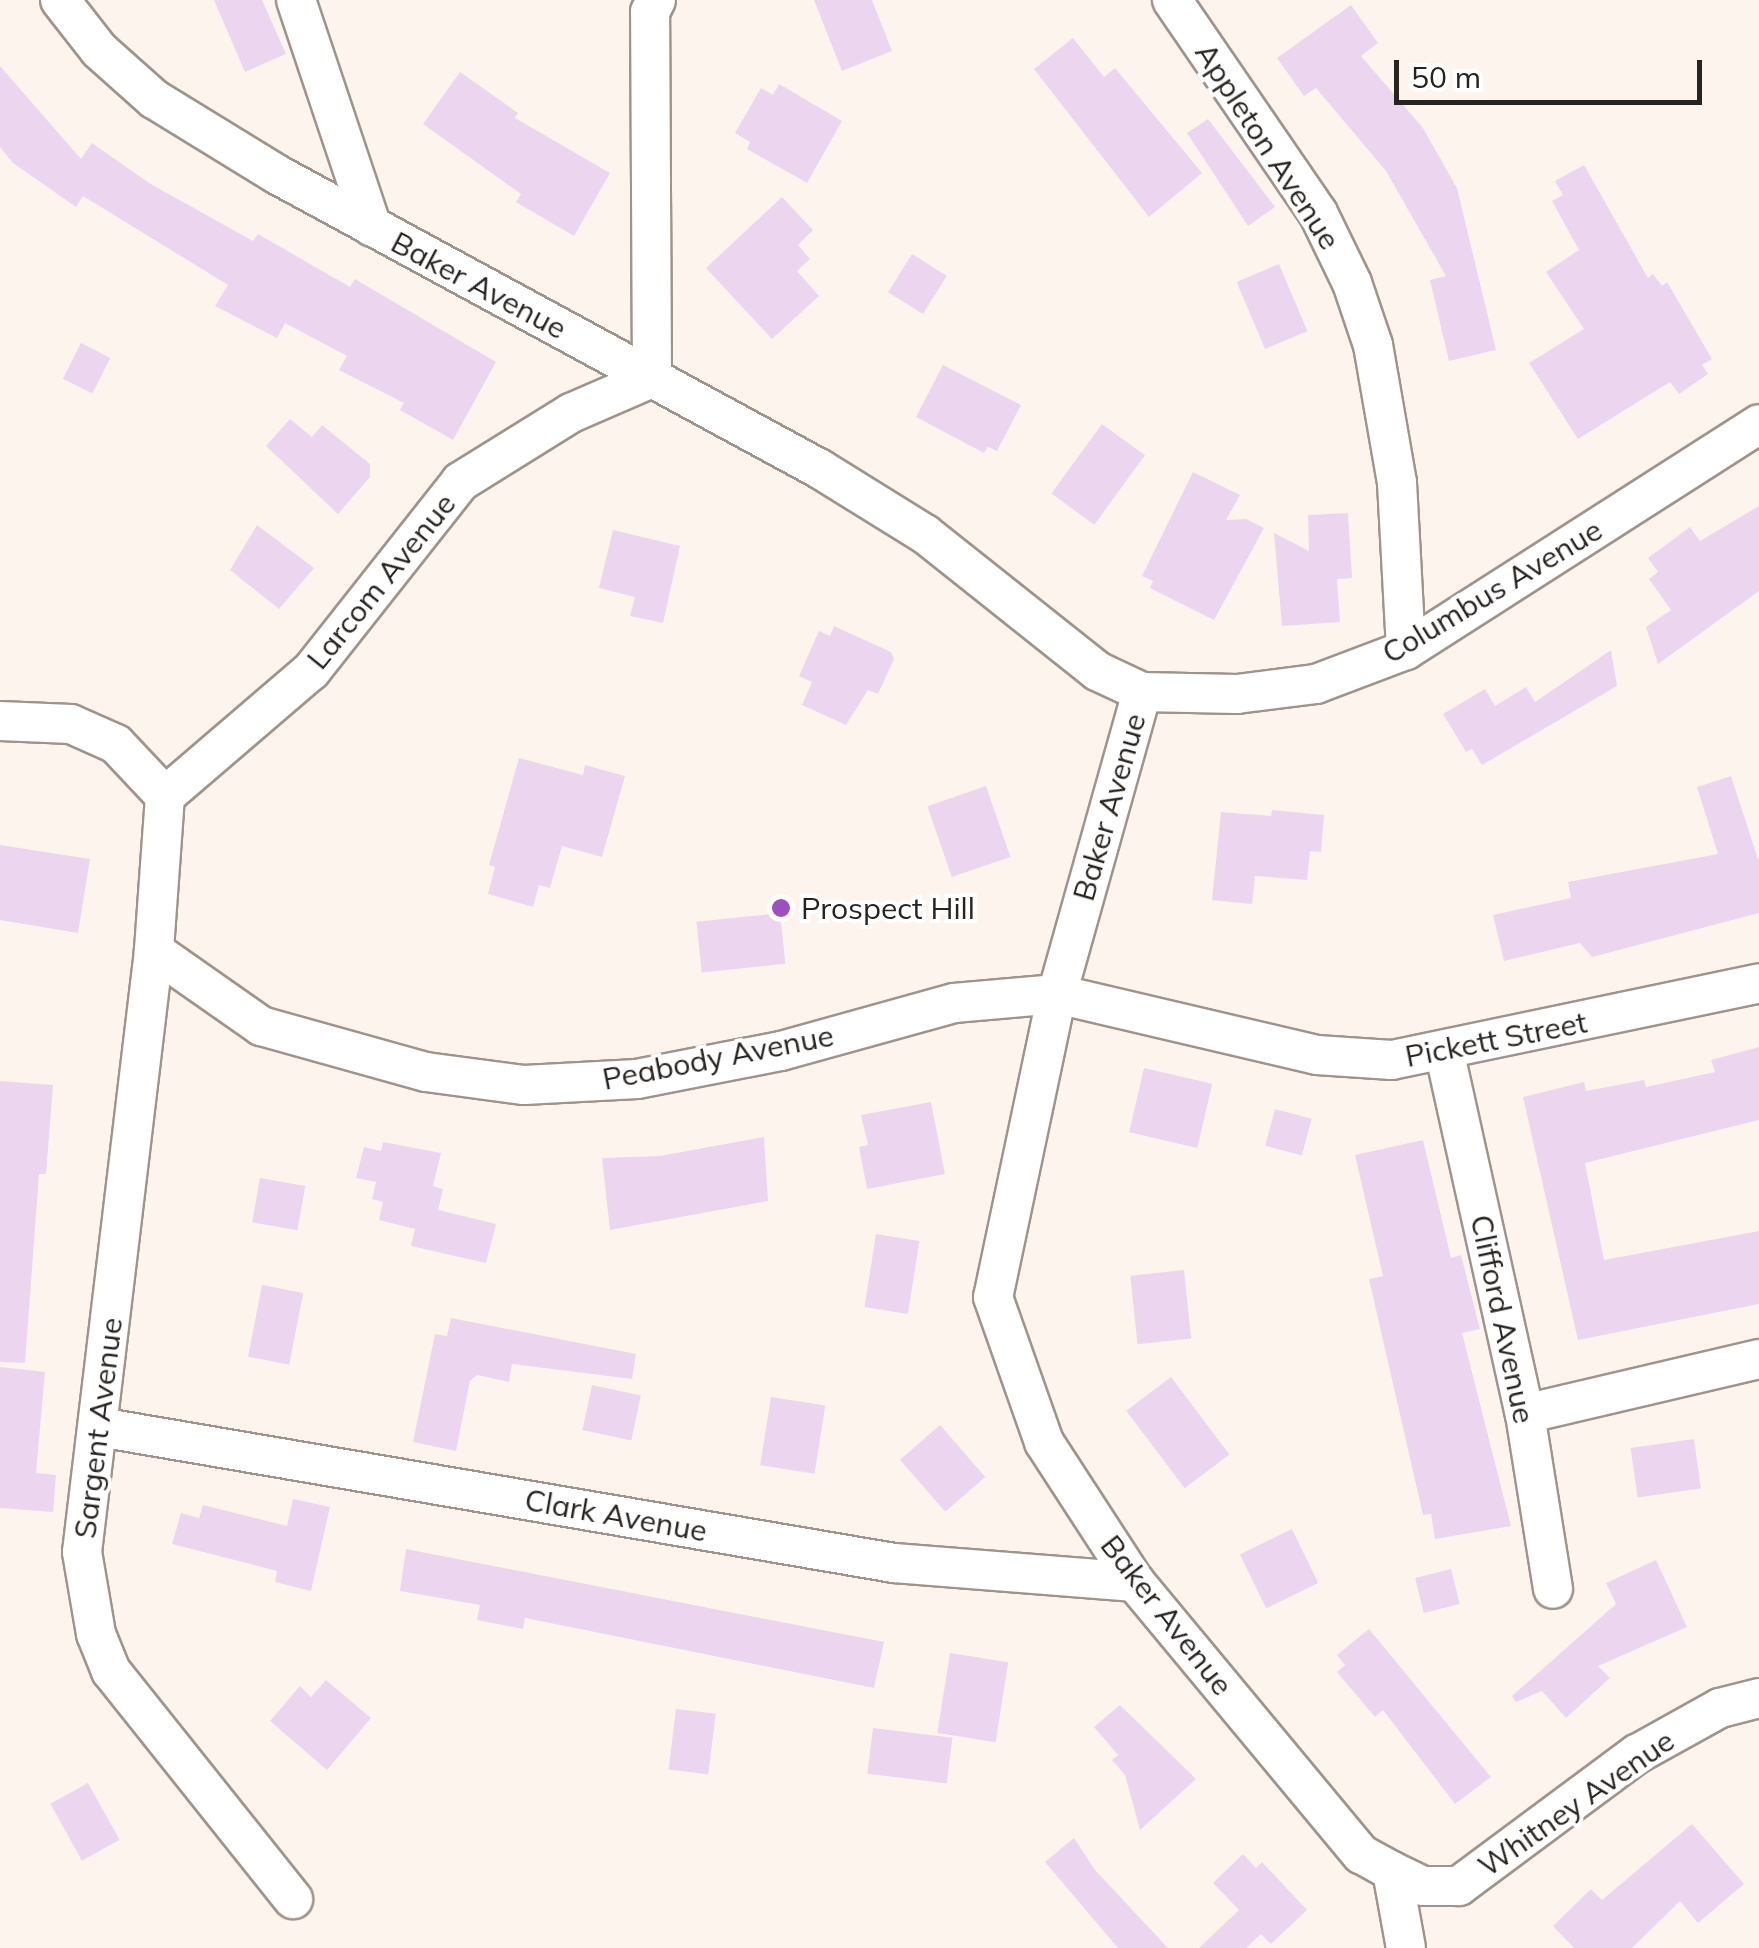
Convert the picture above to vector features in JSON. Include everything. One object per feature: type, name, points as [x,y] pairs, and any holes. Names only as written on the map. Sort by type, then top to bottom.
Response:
[{"type":"street","name":"Baker Avenue","points":[[60,0],[99,50],[154,99],[372,226],[652,378],[925,534],[1097,672],[1142,692],[1057,994],[993,1297],[1044,1442],[1135,1582],[1361,1854],[1392,1870]]},
{"type":"street","points":[[296,0],[372,226]]},
{"type":"street","points":[[652,378],[650,12],[656,0]]},
{"type":"street","name":"Appleton Avenue","points":[[1172,0],[1318,213],[1352,283],[1374,345],[1397,483],[1406,650]]},
{"type":"street","name":"Larcom Avenue","points":[[165,796],[311,670],[460,482],[571,413],[652,378]]},
{"type":"street","name":"Columbus Avenue","points":[[1142,692],[1237,694],[1316,684],[1406,650],[1759,424]]},
{"type":"street","points":[[0,721],[71,724],[116,744],[165,796],[154,951]]},
{"type":"street","name":"Peabody Avenue","points":[[154,951],[261,1026],[426,1072],[524,1085],[636,1079],[781,1052],[954,1003],[1057,994]]},
{"type":"street","name":"Sargent Avenue","points":[[154,951],[82,1552],[96,1634],[111,1671],[293,1899]]},
{"type":"street","name":"Pickett Street","points":[[1057,994],[1317,1054],[1392,1060],[1759,983]]},
{"type":"street","name":"Clifford Avenue","points":[[1444,1050],[1524,1414],[1553,1589]]},
{"type":"street","points":[[1524,1414],[1759,1359]]},
{"type":"street","name":"Clark Avenue","points":[[98,1426],[894,1563],[1135,1582]]},
{"type":"street","name":"Whitney Avenue","points":[[1392,1870],[1423,1886],[1459,1886],[1636,1754],[1720,1708],[1759,1698]]},
{"type":"street","points":[[1392,1870],[1406,1948]]},
{"type":"building","points":[[214,0],[262,0],[286,54],[245,72]]},
{"type":"building","points":[[814,0],[872,0],[892,51],[842,71]]},
{"type":"building","points":[[1351,5],[1378,43],[1361,56],[1423,128],[1457,188],[1496,350],[1449,361],[1430,280],[1446,276],[1386,171],[1316,88],[1304,96],[1277,58]]},
{"type":"building","points":[[1073,38],[1104,77],[1115,68],[1202,173],[1149,217],[1034,69]]},
{"type":"building","points":[[0,66],[81,159],[92,143],[149,183],[253,241],[258,234],[350,287],[355,279],[496,362],[453,440],[400,410],[404,403],[339,370],[347,356],[285,323],[277,338],[215,306],[228,285],[83,196],[76,207],[13,163],[0,147]]},
{"type":"building","points":[[460,72],[518,113],[515,118],[610,173],[574,236],[516,202],[521,194],[423,124]]},
{"type":"building","points":[[779,84],[842,121],[807,183],[747,149],[750,142],[735,133],[761,88],[773,95]]},
{"type":"building","points":[[1208,119],[1275,207],[1248,226],[1187,133]]},
{"type":"building","points":[[1584,165],[1648,278],[1653,274],[1662,286],[1667,282],[1712,359],[1702,365],[1708,374],[1679,394],[1670,382],[1578,439],[1529,363],[1584,329],[1546,272],[1579,250],[1552,201],[1563,195],[1555,181]]},
{"type":"building","points":[[782,197],[813,230],[798,245],[810,259],[797,271],[819,296],[772,339],[706,268]]},
{"type":"building","points":[[912,254],[947,276],[923,314],[888,292]]},
{"type":"building","points":[[1279,264],[1308,331],[1265,349],[1237,282]]},
{"type":"building","points":[[81,343],[110,358],[92,394],[63,379]]},
{"type":"building","points":[[943,365],[1021,405],[997,451],[988,447],[984,453],[916,417]]},
{"type":"building","points":[[290,419],[312,437],[322,425],[370,464],[370,477],[338,514],[266,446]]},
{"type":"building","points":[[1102,424],[1145,455],[1094,525],[1051,494]]},
{"type":"building","points":[[1193,472],[1240,495],[1226,520],[1246,519],[1264,528],[1214,620],[1150,588],[1153,581],[1142,576]]},
{"type":"building","points":[[1759,506],[1759,591],[1658,664],[1646,627],[1671,610],[1649,579],[1658,572],[1648,558],[1690,527],[1700,541]]},
{"type":"building","points":[[1348,513],[1352,578],[1337,579],[1340,622],[1282,626],[1274,533],[1309,551],[1308,515]]},
{"type":"building","points":[[257,525],[314,568],[279,609],[230,570]]},
{"type":"building","points":[[613,530],[680,546],[663,623],[630,616],[635,597],[599,588]]},
{"type":"building","points":[[834,626],[891,652],[894,659],[878,694],[868,690],[846,725],[802,705],[812,682],[799,676],[819,631],[830,636]]},
{"type":"building","points":[[1611,650],[1617,686],[1482,765],[1472,749],[1466,752],[1443,714],[1485,689],[1495,706],[1526,687],[1535,702]]},
{"type":"building","points":[[519,758],[583,775],[585,765],[625,776],[602,857],[562,846],[550,888],[539,885],[533,907],[488,894],[495,867],[489,865]]},
{"type":"building","points":[[1731,776],[1759,862],[1759,913],[1592,957],[1580,943],[1504,961],[1493,915],[1571,898],[1568,882],[1718,854],[1697,787]]},
{"type":"building","points":[[986,786],[1010,857],[952,877],[927,806]]},
{"type":"building","points":[[1272,810],[1324,815],[1321,852],[1310,851],[1307,880],[1255,876],[1252,904],[1212,900],[1221,812],[1271,816]]},
{"type":"building","points":[[0,845],[90,859],[78,933],[0,920]]},
{"type":"building","points":[[780,913],[785,964],[702,973],[696,922]]},
{"type":"building","points":[[1759,1047],[1759,1120],[1585,1163],[1604,1260],[1759,1231],[1759,1304],[1578,1340],[1523,1097],[1584,1082],[1586,1091],[1644,1080],[1646,1087],[1715,1072],[1711,1060]]},
{"type":"building","points":[[1144,1068],[1212,1084],[1197,1148],[1129,1132]]},
{"type":"building","points":[[0,1081],[53,1085],[46,1174],[39,1174],[25,1363],[0,1362]]},
{"type":"building","points":[[931,1102],[945,1174],[867,1189],[859,1147],[868,1145],[861,1115]]},
{"type":"building","points":[[1275,1109],[1312,1119],[1302,1156],[1265,1146]]},
{"type":"building","points":[[764,1137],[768,1201],[610,1230],[602,1158],[660,1156]]},
{"type":"building","points":[[1423,1140],[1451,1258],[1461,1255],[1480,1329],[1462,1333],[1511,1526],[1435,1539],[1431,1514],[1423,1515],[1369,1279],[1383,1276],[1355,1155]]},
{"type":"building","points":[[383,1142],[441,1153],[433,1186],[443,1189],[438,1210],[496,1224],[486,1263],[411,1246],[415,1229],[379,1220],[383,1202],[372,1199],[376,1182],[356,1178],[364,1147],[381,1151]]},
{"type":"building","points":[[260,1178],[305,1186],[297,1230],[252,1222]]},
{"type":"building","points":[[876,1234],[919,1241],[908,1314],[864,1307]]},
{"type":"building","points":[[1184,1270],[1191,1339],[1138,1344],[1130,1276]]},
{"type":"building","points":[[262,1285],[303,1293],[289,1365],[248,1357]]},
{"type":"building","points":[[451,1318],[636,1354],[632,1379],[512,1364],[509,1382],[477,1375],[470,1381],[456,1451],[413,1442],[435,1334],[447,1336]]},
{"type":"building","points":[[0,1367],[45,1372],[36,1473],[56,1475],[53,1512],[0,1508]]},
{"type":"building","points":[[1171,1377],[1229,1454],[1185,1488],[1126,1411]]},
{"type":"building","points":[[592,1385],[641,1395],[631,1440],[582,1430]]},
{"type":"building","points":[[771,1397],[825,1406],[815,1474],[760,1465]]},
{"type":"building","points":[[940,1425],[985,1477],[945,1512],[900,1460]]},
{"type":"building","points":[[1694,1439],[1701,1489],[1638,1497],[1631,1448]]},
{"type":"building","points":[[293,1499],[330,1507],[311,1591],[275,1582],[277,1571],[172,1544],[181,1513],[199,1518],[203,1505],[287,1526]]},
{"type":"building","points":[[1292,1529],[1318,1583],[1266,1608],[1240,1554]]},
{"type":"building","points":[[406,1549],[884,1642],[874,1688],[525,1618],[523,1629],[477,1620],[480,1605],[400,1591]]},
{"type":"building","points":[[1656,1560],[1687,1627],[1598,1666],[1610,1678],[1566,1718],[1542,1691],[1516,1702],[1512,1696],[1616,1604],[1606,1583]]},
{"type":"building","points":[[1451,1569],[1460,1604],[1424,1613],[1415,1578]]},
{"type":"building","points":[[1369,1629],[1491,1777],[1455,1804],[1383,1710],[1375,1717],[1337,1672],[1345,1665],[1337,1655]]},
{"type":"building","points":[[950,1653],[1008,1662],[996,1742],[937,1733]]},
{"type":"building","points":[[326,1680],[371,1718],[327,1770],[270,1721],[300,1686],[311,1697]]},
{"type":"building","points":[[1120,1705],[1196,1779],[1140,1830],[1125,1775],[1112,1760],[1118,1755],[1094,1727]]},
{"type":"building","points":[[676,1709],[716,1714],[708,1774],[669,1770]]},
{"type":"building","points":[[873,1728],[952,1738],[947,1783],[867,1774]]},
{"type":"building","points":[[88,1783],[120,1840],[82,1861],[50,1804]]},
{"type":"building","points":[[1692,1824],[1744,1884],[1698,1923],[1680,1901],[1632,1948],[1574,1948],[1553,1926],[1591,1889],[1602,1900]]},
{"type":"building","points":[[1074,1838],[1095,1870],[1168,1948],[1118,1948],[1045,1862]]},
{"type":"building","points":[[1243,1854],[1256,1868],[1262,1862],[1307,1910],[1271,1944],[1261,1934],[1246,1948],[1199,1948],[1239,1910],[1213,1883]]},
{"type":"place","name":"Prospect Hill","points":[[781,908]]}]
